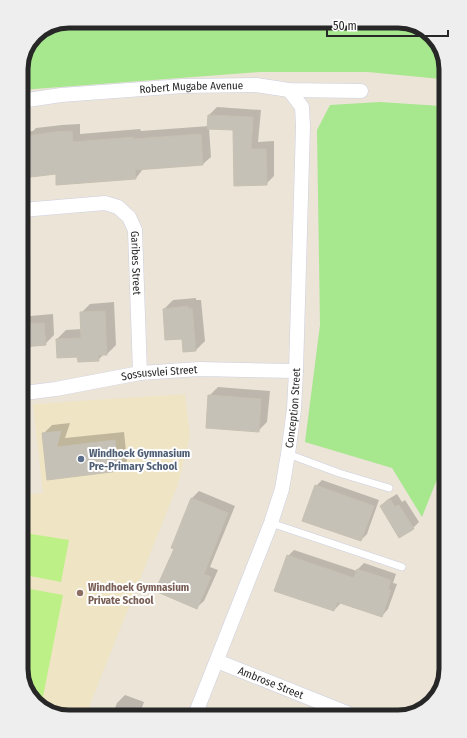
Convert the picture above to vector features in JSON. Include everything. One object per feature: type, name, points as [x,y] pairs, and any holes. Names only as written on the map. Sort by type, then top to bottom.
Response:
[{"type":"street","name":"Robert Mugabe Avenue","points":[[28,100],[61,95],[183,86],[256,85],[289,90],[361,90]]},
{"type":"street","name":"Conception Street","points":[[198,710],[271,523],[282,489],[288,454],[294,409],[296,371],[303,126],[302,107],[289,90]]},
{"type":"street","name":"Garibes Street","points":[[28,209],[105,203],[118,207],[129,217],[135,230],[140,373]]},
{"type":"street","name":"Sossusvlei Street","points":[[28,392],[56,389],[140,373],[199,369],[296,371]]},
{"type":"street","name":"Ambrose Street","points":[[217,661],[340,710]]},
{"type":"lane","points":[[288,454],[339,473],[388,488]]},
{"type":"lane","points":[[271,523],[402,567]]},
{"type":"shaded area","name":"Windhoek Gymnasium Private School","points":[[185,394],[190,436],[178,484],[88,710],[66,710],[51,706],[38,696],[29,680],[28,495],[43,493],[33,404]]},
{"type":"green space","points":[[69,28],[401,28],[416,32],[425,38],[435,51],[439,64],[439,79],[368,72],[259,72],[28,89],[28,66],[31,53],[35,46],[46,35],[53,31]]},
{"type":"green space","points":[[380,102],[439,106],[439,474],[422,517],[392,468],[305,442],[320,325],[317,130],[330,105]]},
{"type":"green space","points":[[28,533],[69,540],[61,582],[28,576]]},
{"type":"green space","points":[[28,589],[63,595],[42,700],[32,687],[28,674]]},
{"type":"building","points":[[208,115],[253,117],[251,149],[266,149],[267,185],[234,186],[233,130],[207,129]]},
{"type":"building","points":[[72,131],[73,142],[133,137],[133,139],[201,134],[203,165],[135,170],[136,179],[56,185],[56,174],[28,177],[28,136]]},
{"type":"building","points":[[188,306],[188,309],[192,308],[196,351],[183,352],[182,339],[165,340],[163,309]]},
{"type":"building","points":[[105,311],[107,355],[98,355],[99,361],[78,362],[77,357],[57,358],[56,339],[81,338],[80,312]]},
{"type":"building","points":[[44,323],[46,345],[28,347],[28,324]]},
{"type":"building","points":[[208,395],[261,399],[259,432],[206,428]]},
{"type":"building","name":"Windhoek Gymnasium Pre-Primary School","points":[[61,431],[57,447],[115,440],[119,471],[47,480],[42,433]]},
{"type":"building","points":[[315,485],[374,506],[361,541],[302,521]]},
{"type":"building","points":[[191,498],[228,513],[204,574],[211,577],[197,609],[155,591],[174,549],[171,548]]},
{"type":"building","points":[[390,499],[395,507],[399,505],[414,529],[399,538],[380,506]]},
{"type":"building","points":[[287,555],[354,578],[357,569],[391,580],[388,589],[391,590],[382,617],[337,602],[334,611],[274,591]]},
{"type":"place","name":"Windhoek Gymnasium Pre-Primary School","points":[[81,459]]},
{"type":"place","name":"Windhoek Gymnasium Private School","points":[[80,593]]}]
